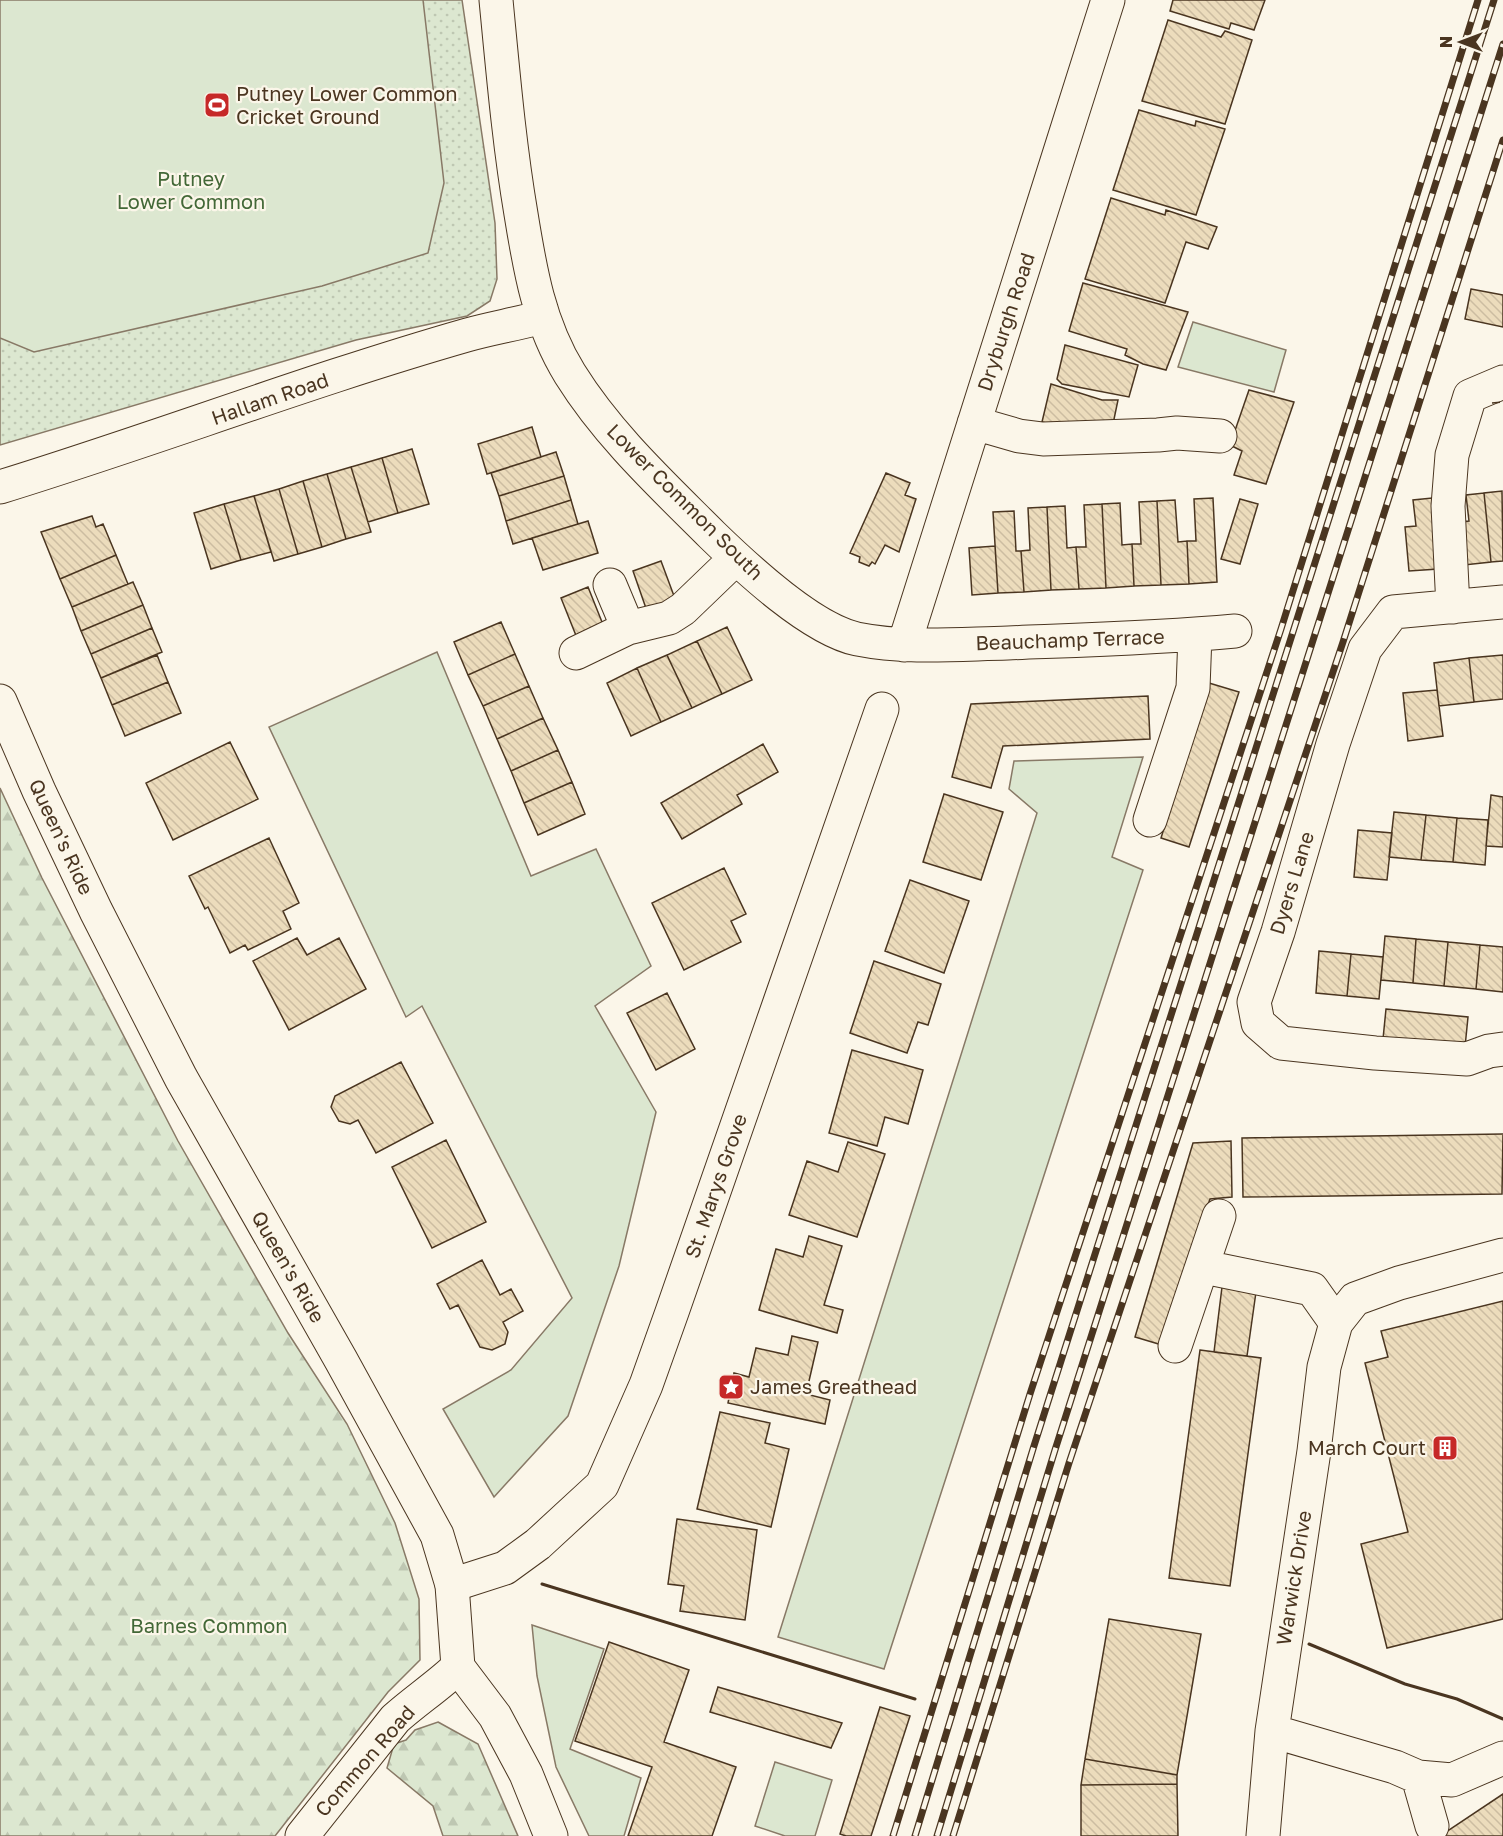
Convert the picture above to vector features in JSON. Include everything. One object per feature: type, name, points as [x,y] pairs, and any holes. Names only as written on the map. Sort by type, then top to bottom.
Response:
[{"type":"street","name":"Lower Common South","points":[[496,0],[511,159],[532,280],[542,317],[569,373],[615,437],[736,558],[777,592],[814,620],[829,628],[856,638],[904,645]]},
{"type":"street","name":"Dryburgh Road","points":[[904,645],[1108,0]]},
{"type":"street","name":"Hallam Road","points":[[0,487],[424,349],[542,317]]},
{"type":"street","points":[[1453,607],[1448,506],[1452,454],[1470,396],[1503,382]]},
{"type":"street","points":[[974,423],[1019,436],[1042,439],[1177,433],[1220,436]]},
{"type":"street","points":[[576,653],[628,628],[669,618],[683,609],[736,558]]},
{"type":"street","points":[[610,585],[628,628]]},
{"type":"street","name":"Dyers Lane","points":[[1503,602],[1393,612],[1365,649],[1333,744],[1278,932],[1254,1002],[1258,1023],[1281,1043],[1375,1053],[1467,1059],[1489,1051],[1503,1049]]},
{"type":"street","name":"Beauchamp Terrace","points":[[904,645],[1146,638],[1235,631]]},
{"type":"street","points":[[1150,820],[1193,688],[1195,635]]},
{"type":"street","name":"Queen's Ride","points":[[0,701],[39,791],[96,911],[181,1078],[437,1535],[452,1585],[458,1667]]},
{"type":"street","name":"St. Marys Grove","points":[[452,1585],[503,1570],[538,1544],[602,1485],[646,1384],[882,710]]},
{"type":"street","points":[[1175,1346],[1204,1267],[1219,1216]]},
{"type":"street","name":"Warwick Drive","points":[[1263,1836],[1272,1731],[1314,1451],[1323,1367],[1336,1323],[1356,1299],[1399,1283],[1503,1255]]},
{"type":"street","points":[[1204,1267],[1312,1289],[1336,1323]]},
{"type":"street","points":[[458,1667],[495,1716],[526,1774],[551,1836]]},
{"type":"street","name":"Common Road","points":[[302,1836],[395,1719],[432,1691],[458,1667]]},
{"type":"street","points":[[1272,1731],[1395,1767],[1418,1777],[1452,1780],[1503,1758]]},
{"type":"street","points":[[1418,1777],[1432,1827]]},
{"type":"green space","name":"Putney Lower Common Cricket Ground","points":[[0,0],[462,0],[495,223],[497,279],[490,301],[467,316],[356,340],[0,445]]},
{"type":"green space","name":"Putney Lower Common Cricket Ground","points":[[0,0],[423,0],[444,183],[428,253],[322,286],[34,352],[0,338]]},
{"type":"green space","points":[[1193,322],[1286,350],[1274,392],[1178,367]]},
{"type":"green space","points":[[437,652],[531,876],[596,849],[651,966],[595,1006],[656,1112],[619,1266],[568,1416],[494,1497],[443,1409],[511,1370],[572,1298],[422,1006],[406,1017],[269,727]]},
{"type":"green space","points":[[1143,757],[1112,857],[1143,870],[884,1669],[778,1637],[1037,813],[1009,789],[1014,761]]},
{"type":"green space","name":"Barnes Common","points":[[0,788],[42,878],[178,1141],[288,1333],[347,1424],[395,1523],[419,1599],[420,1660],[388,1692],[275,1836],[0,1836]]},
{"type":"green space","points":[[532,1625],[604,1649],[570,1749],[641,1778],[624,1836],[589,1836],[556,1767],[537,1676]]},
{"type":"green space","points":[[438,1722],[478,1744],[518,1836],[443,1836],[433,1806],[387,1768],[394,1744],[406,1740],[415,1730]]},
{"type":"green space","points":[[775,1762],[832,1780],[815,1836],[785,1836],[755,1826]]},
{"type":"building","points":[[1173,0],[1265,0],[1254,30],[1231,23],[1229,29],[1170,11]]},
{"type":"building","points":[[1168,20],[1221,37],[1225,31],[1252,40],[1225,124],[1142,101]]},
{"type":"building","points":[[1139,110],[1195,126],[1196,121],[1225,129],[1196,215],[1113,190]]},
{"type":"building","points":[[1111,198],[1165,215],[1166,210],[1217,227],[1208,249],[1186,242],[1165,303],[1085,279]]},
{"type":"building","points":[[1083,283],[1188,312],[1166,370],[1143,364],[1125,355],[1127,349],[1069,331]]},
{"type":"building","points":[[1471,289],[1503,295],[1503,327],[1465,319]]},
{"type":"building","points":[[1065,345],[1138,365],[1129,397],[1062,384],[1057,379]]},
{"type":"building","points":[[1051,384],[1102,400],[1118,400],[1113,424],[1060,426],[1042,422]]},
{"type":"building","points":[[1249,390],[1294,402],[1266,484],[1234,475],[1242,451],[1230,445]]},
{"type":"building","points":[[532,427],[541,457],[487,474],[478,444]]},
{"type":"building","points":[[412,449],[429,504],[398,513],[382,458]]},
{"type":"building","points":[[556,452],[564,476],[499,496],[491,473]]},
{"type":"building","points":[[382,458],[398,513],[368,522],[351,467]]},
{"type":"building","points":[[351,467],[371,532],[346,539],[327,474]]},
{"type":"building","points":[[886,473],[910,483],[905,495],[916,499],[899,552],[885,545],[875,564],[872,562],[869,566],[859,562],[860,557],[850,553]]},
{"type":"building","points":[[327,474],[346,539],[322,547],[303,481]]},
{"type":"building","points":[[564,476],[571,500],[506,521],[499,496]]},
{"type":"building","points":[[303,481],[322,547],[298,554],[279,489]]},
{"type":"building","points":[[279,489],[298,554],[274,561],[254,496]]},
{"type":"building","points":[[1502,491],[1503,561],[1491,562],[1484,493]]},
{"type":"building","points":[[1484,493],[1491,562],[1464,565],[1460,522],[1469,521],[1466,495]]},
{"type":"building","points":[[254,496],[271,552],[241,560],[224,504]]},
{"type":"building","points":[[1213,498],[1217,582],[1189,584],[1187,541],[1196,541],[1194,499]]},
{"type":"building","points":[[1432,498],[1438,569],[1409,571],[1405,527],[1416,526],[1413,500]]},
{"type":"building","points":[[1240,499],[1258,504],[1240,564],[1221,559]]},
{"type":"building","points":[[571,500],[578,524],[513,544],[506,521]]},
{"type":"building","points":[[1175,500],[1178,542],[1187,541],[1189,584],[1161,585],[1157,501]]},
{"type":"building","points":[[1157,501],[1161,585],[1134,586],[1132,544],[1141,544],[1139,502]]},
{"type":"building","points":[[1120,503],[1122,545],[1132,544],[1134,586],[1106,588],[1102,504]]},
{"type":"building","points":[[224,504],[241,560],[211,569],[194,513]]},
{"type":"building","points":[[1102,504],[1106,588],[1079,589],[1076,547],[1086,547],[1084,505]]},
{"type":"building","points":[[1065,506],[1067,548],[1076,547],[1079,589],[1051,590],[1047,507]]},
{"type":"building","points":[[1047,507],[1051,590],[1024,592],[1021,551],[1030,550],[1028,508]]},
{"type":"building","points":[[1014,511],[1016,551],[1021,551],[1024,592],[998,593],[993,512]]},
{"type":"building","points":[[92,516],[96,527],[103,524],[116,555],[60,579],[41,532]]},
{"type":"building","points":[[588,521],[598,553],[543,570],[532,538]]},
{"type":"building","points":[[995,546],[998,593],[972,595],[969,548]]},
{"type":"building","points":[[116,555],[128,584],[72,607],[60,579]]},
{"type":"building","points":[[661,561],[677,604],[648,614],[633,571]]},
{"type":"building","points":[[133,582],[143,605],[81,631],[72,607]]},
{"type":"building","points":[[588,587],[604,627],[577,638],[561,598]]},
{"type":"building","points":[[143,605],[152,628],[91,654],[81,631]]},
{"type":"building","points":[[501,622],[515,654],[468,675],[454,642]]},
{"type":"building","points":[[727,627],[752,680],[722,694],[697,641]]},
{"type":"building","points":[[152,628],[162,652],[101,678],[91,654]]},
{"type":"building","points":[[697,641],[722,694],[692,708],[667,655]]},
{"type":"building","points":[[515,654],[529,686],[483,706],[468,675]]},
{"type":"building","points":[[157,655],[168,682],[112,705],[101,678]]},
{"type":"building","points":[[667,655],[692,708],[661,722],[637,668]]},
{"type":"building","points":[[1503,655],[1503,699],[1474,702],[1469,658]]},
{"type":"building","points":[[1469,658],[1474,702],[1439,706],[1434,663]]},
{"type":"building","points":[[637,668],[661,722],[631,736],[607,683]]},
{"type":"building","points":[[168,682],[181,713],[125,736],[112,705]]},
{"type":"building","points":[[1209,683],[1239,692],[1189,847],[1161,838]]},
{"type":"building","points":[[529,686],[543,718],[497,739],[483,706]]},
{"type":"building","points":[[1437,690],[1443,736],[1408,741],[1403,693]]},
{"type":"building","points":[[1148,696],[1150,739],[1003,746],[991,788],[952,777],[971,704]]},
{"type":"building","points":[[543,718],[558,750],[511,771],[497,739]]},
{"type":"building","points":[[230,742],[258,799],[173,840],[146,783]]},
{"type":"building","points":[[763,744],[778,772],[737,795],[742,804],[682,839],[661,803]]},
{"type":"building","points":[[558,750],[572,782],[524,803],[511,771]]},
{"type":"building","points":[[572,782],[585,814],[538,835],[524,803]]},
{"type":"building","points":[[944,794],[1003,812],[981,880],[923,862]]},
{"type":"building","points":[[1491,795],[1503,797],[1503,847],[1486,846]]},
{"type":"building","points":[[1394,812],[1426,815],[1421,860],[1389,857]]},
{"type":"building","points":[[1426,815],[1457,818],[1453,862],[1421,860]]},
{"type":"building","points":[[1457,818],[1488,820],[1485,865],[1453,862]]},
{"type":"building","points":[[1358,830],[1392,833],[1387,880],[1354,877]]},
{"type":"building","points":[[269,838],[299,903],[283,911],[291,929],[248,950],[245,945],[230,953],[208,907],[205,909],[189,876]]},
{"type":"building","points":[[724,868],[746,914],[731,921],[741,942],[684,970],[652,903]]},
{"type":"building","points":[[910,880],[969,901],[944,973],[885,951]]},
{"type":"building","points":[[1385,936],[1416,939],[1413,983],[1381,980]]},
{"type":"building","points":[[297,938],[307,955],[339,938],[366,989],[289,1030],[253,961]]},
{"type":"building","points":[[1416,939],[1448,942],[1444,986],[1413,983]]},
{"type":"building","points":[[1448,942],[1480,945],[1476,989],[1444,986]]},
{"type":"building","points":[[1480,945],[1503,947],[1503,992],[1476,989]]},
{"type":"building","points":[[1319,951],[1351,954],[1347,996],[1316,993]]},
{"type":"building","points":[[1351,954],[1383,957],[1379,999],[1347,996]]},
{"type":"building","points":[[874,961],[941,984],[928,1025],[918,1022],[907,1053],[850,1033]]},
{"type":"building","points":[[667,993],[695,1049],[656,1070],[627,1013]]},
{"type":"building","points":[[1386,1009],[1468,1017],[1465,1047],[1383,1039]]},
{"type":"building","points":[[852,1050],[923,1070],[908,1124],[885,1117],[877,1146],[829,1133]]},
{"type":"building","points":[[401,1062],[433,1123],[376,1153],[358,1120],[350,1124],[339,1121],[331,1107],[335,1096]]},
{"type":"building","points":[[1503,1134],[1502,1194],[1243,1197],[1242,1138]]},
{"type":"building","points":[[446,1140],[486,1222],[432,1248],[392,1167]]},
{"type":"building","points":[[1231,1141],[1232,1197],[1210,1199],[1162,1345],[1135,1337],[1193,1143]]},
{"type":"building","points":[[848,1142],[885,1154],[857,1237],[789,1215],[807,1161],[838,1172]]},
{"type":"building","points":[[809,1236],[842,1246],[824,1305],[843,1310],[837,1333],[759,1310],[776,1249],[803,1257]]},
{"type":"building","points":[[482,1260],[500,1295],[511,1289],[523,1311],[503,1322],[508,1332],[505,1344],[492,1350],[480,1347],[458,1305],[450,1309],[437,1284]]},
{"type":"building","points":[[1222,1287],[1256,1292],[1247,1356],[1214,1352]]},
{"type":"building","name":"March Court","points":[[1503,1301],[1503,1619],[1387,1648],[1361,1544],[1408,1532],[1365,1363],[1388,1357],[1381,1331]]},
{"type":"building","points":[[792,1336],[818,1342],[806,1394],[830,1400],[825,1424],[728,1403],[734,1373],[749,1377],[756,1348],[788,1355]]},
{"type":"building","points":[[1200,1350],[1261,1358],[1230,1586],[1169,1578]]},
{"type":"building","points":[[720,1412],[770,1423],[765,1443],[789,1449],[771,1527],[697,1509]]},
{"type":"building","points":[[677,1519],[757,1530],[745,1620],[680,1611],[684,1586],[668,1584]]},
{"type":"building","points":[[1109,1619],[1201,1634],[1177,1775],[1085,1759]]},
{"type":"building","points":[[609,1642],[689,1670],[664,1742],[736,1767],[712,1836],[628,1836],[652,1767],[575,1741]]},
{"type":"building","points":[[718,1687],[842,1723],[831,1748],[710,1712]]},
{"type":"building","points":[[880,1707],[910,1716],[871,1836],[846,1836],[840,1834]]},
{"type":"building","points":[[1085,1759],[1177,1775],[1177,1784],[1081,1785]]},
{"type":"building","points":[[1177,1784],[1178,1836],[1081,1836],[1081,1785]]},
{"type":"building","points":[[1503,1794],[1503,1836],[1440,1836]]},
{"type":"railway","points":[[893,1836],[1030,1394],[1281,629],[1478,0]]},
{"type":"railway","points":[[915,1836],[1033,1449],[1494,0]]},
{"type":"railway","points":[[937,1836],[1055,1450],[1503,44]]},
{"type":"railway","points":[[953,1836],[1069,1463],[1343,642],[1503,140]]},
{"type":"fence","points":[[1492,403],[1503,402]]},
{"type":"wall","points":[[542,1584],[915,1699]]},
{"type":"wall","points":[[1309,1644],[1405,1684],[1457,1699],[1503,1719]]},
{"type":"place","name":"Putney Lower Common Cricket Ground","points":[[217,105]]},
{"type":"place","name":"James Greathead","points":[[731,1387]]},
{"type":"place","name":"March Court","points":[[1445,1448]]},
{"type":"park label","name":"Putney Lower Common","points":[[191,190]]}]
